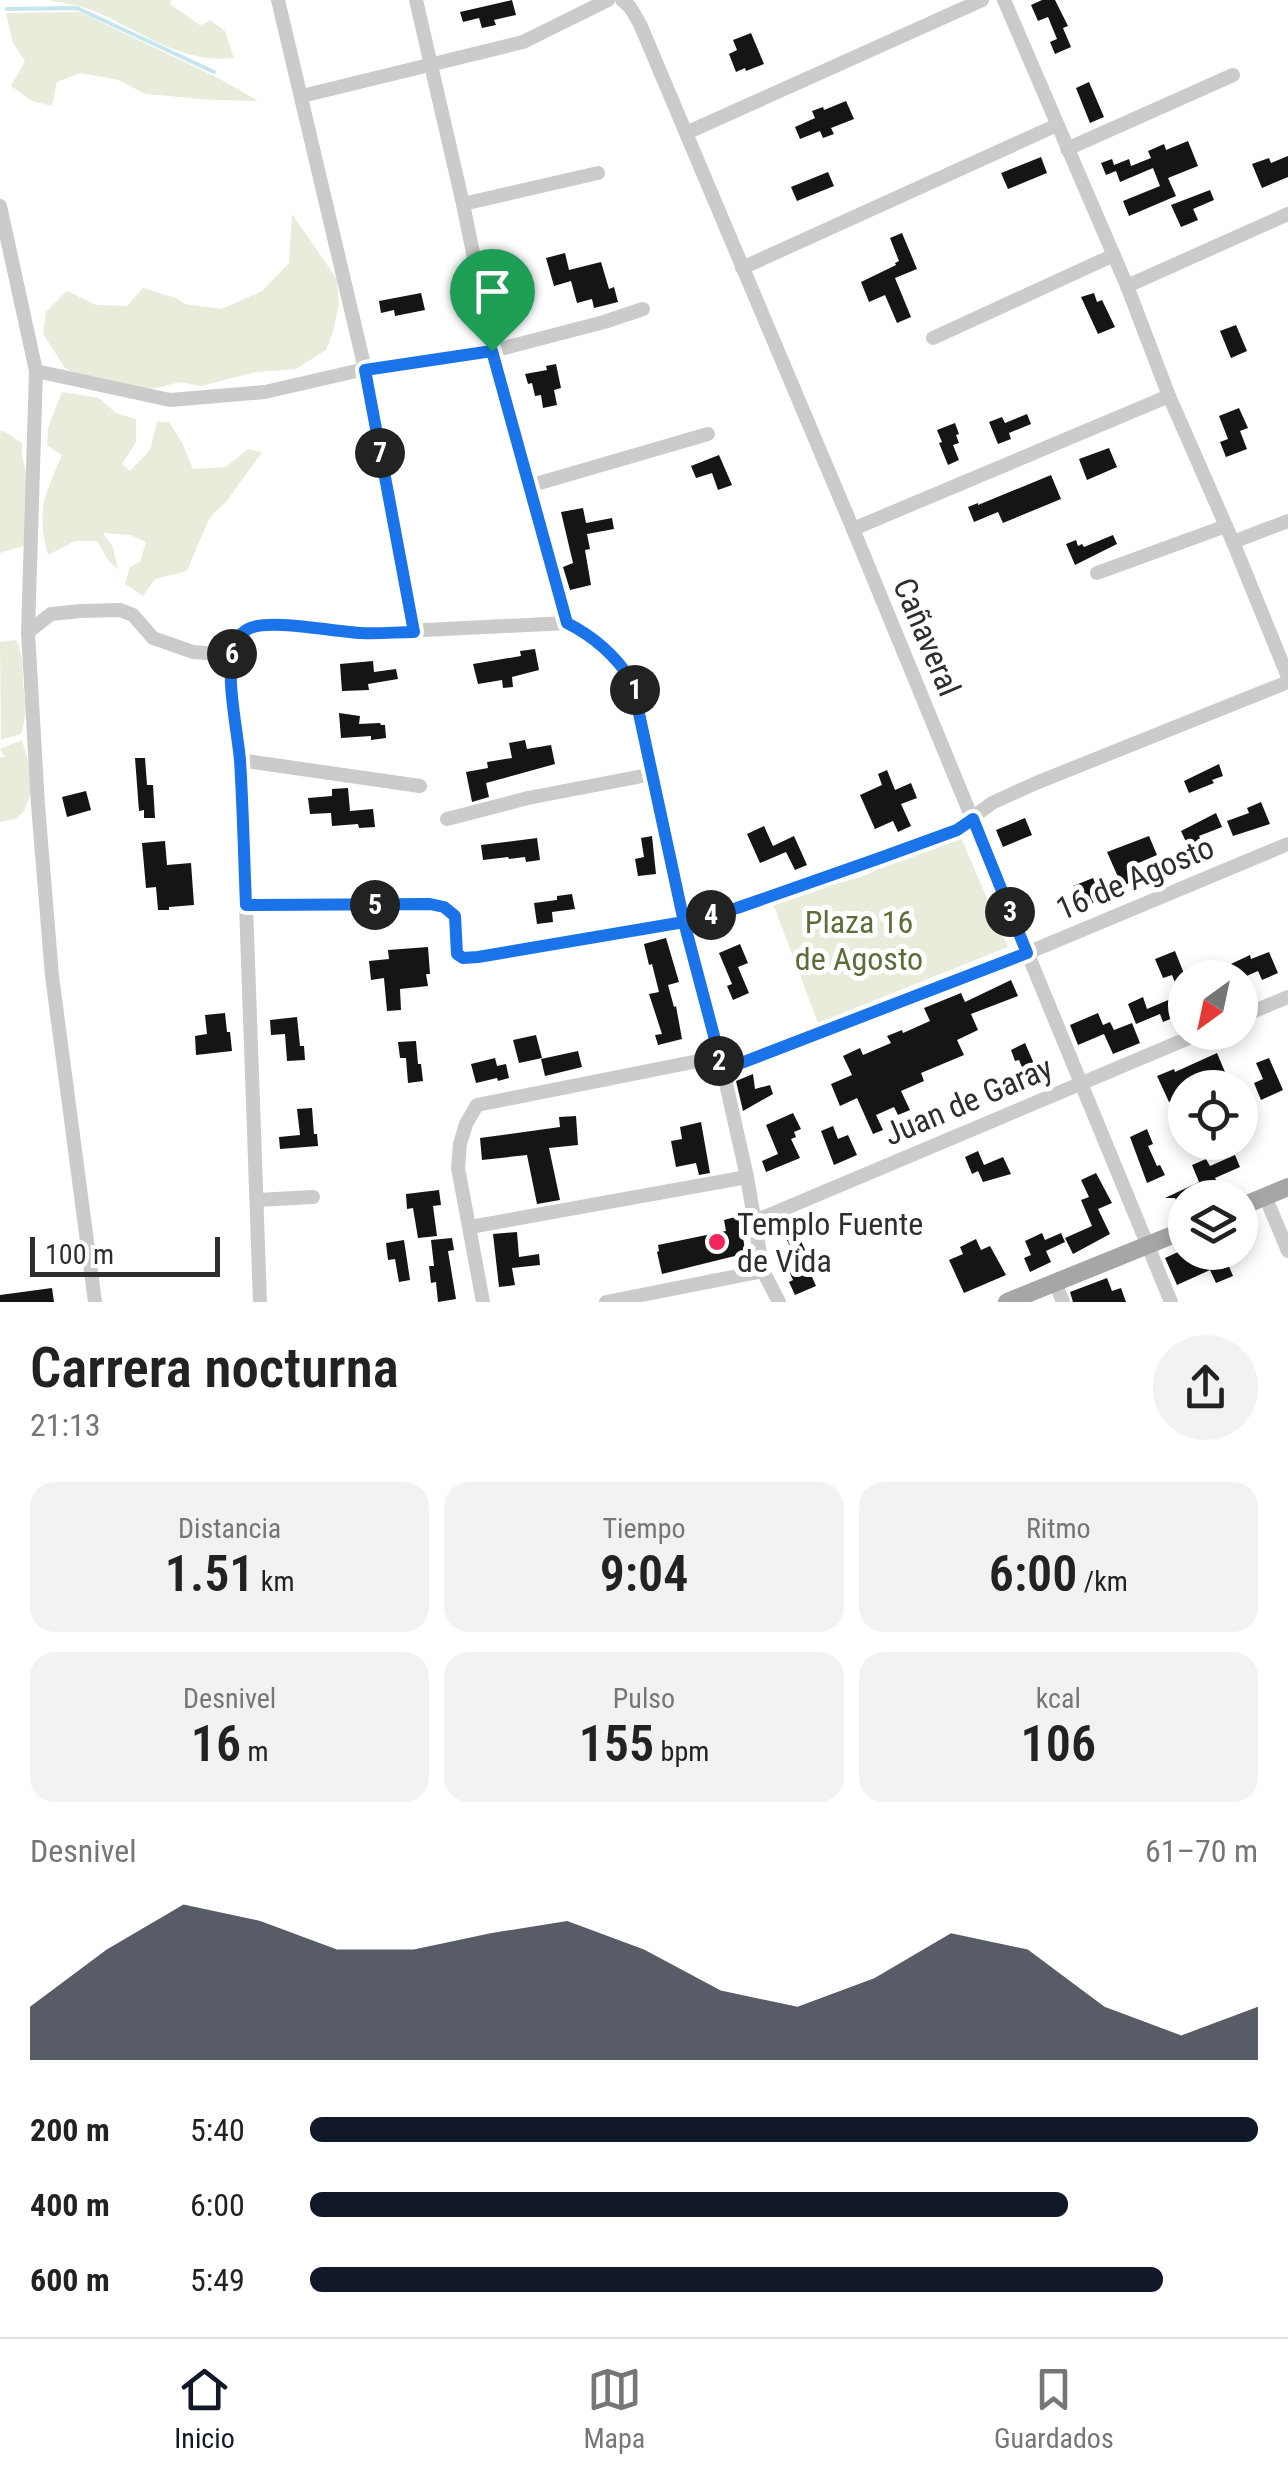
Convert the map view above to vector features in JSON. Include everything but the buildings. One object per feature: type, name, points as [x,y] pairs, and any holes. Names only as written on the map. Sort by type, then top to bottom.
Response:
[{"type":"main road","points":[[1258,1199],[1288,1187]]},
{"type":"main road","points":[[1007,1302],[1168,1237]]},
{"type":"street","points":[[278,0],[365,370],[414,632]]},
{"type":"street","points":[[416,0],[492,351],[567,623]]},
{"type":"street","points":[[302,96],[523,42],[608,0]]},
{"type":"street","name":"Cañaveral","points":[[622,0],[640,24],[853,529],[1171,1302]]},
{"type":"street","points":[[686,133],[982,0]]},
{"type":"street","points":[[246,905],[444,907],[455,916],[455,948],[463,958],[684,922],[737,908],[957,830],[992,804],[1036,783],[1288,679],[1169,396],[1128,286],[1004,0]]},
{"type":"street","points":[[1067,149],[1232,76]]},
{"type":"street","points":[[742,268],[1057,125]]},
{"type":"street","points":[[463,204],[598,173]]},
{"type":"street","points":[[0,206],[36,371],[28,632],[38,805],[52,976],[95,1302]]},
{"type":"street","points":[[1128,286],[1288,214]]},
{"type":"street","points":[[933,338],[1114,255]]},
{"type":"street","points":[[36,371],[170,400],[265,392],[365,370],[492,351],[644,309]]},
{"type":"street","points":[[853,529],[1169,396]]},
{"type":"street","points":[[530,486],[708,434]]},
{"type":"street","points":[[1233,542],[1288,521]]},
{"type":"street","points":[[1098,573],[1226,526]]},
{"type":"street","points":[[28,632],[51,614],[120,610],[133,615],[153,638],[192,652],[231,655]]},
{"type":"street","points":[[260,1302],[240,760],[231,655],[235,642],[252,626],[365,633],[567,623],[588,634],[618,660],[632,681],[684,922],[748,1177],[763,1271],[779,1302]]},
{"type":"street","points":[[240,760],[420,786]]},
{"type":"street","points":[[447,820],[528,798],[653,774]]},
{"type":"street","name":"16 de Agosto","points":[[470,1226],[458,1168],[466,1124],[478,1105],[720,1064],[1027,953],[1288,844]]},
{"type":"street","points":[[1258,1010],[1288,997]]},
{"type":"street","name":"Juan de Garay","points":[[755,1221],[1168,1047]]},
{"type":"street","points":[[482,1302],[470,1226],[748,1177]]},
{"type":"street","points":[[1265,1196],[1288,1251]]},
{"type":"street","points":[[257,1200],[313,1197]]},
{"type":"street","points":[[606,1302],[763,1271]]},
{"type":"street","points":[[1055,1282],[1063,1302]]},
{"type":"green space","points":[[48,0],[172,0],[170,4],[201,26],[210,20],[225,31],[234,58],[216,59],[182,52],[95,11]]},
{"type":"green space","points":[[80,12],[258,101],[145,94],[119,80],[80,73],[57,82],[52,106],[32,101],[11,86],[25,61],[13,43],[6,13]]},
{"type":"green space","points":[[292,214],[337,279],[339,305],[326,350],[296,369],[256,372],[201,386],[180,382],[132,390],[85,379],[65,368],[43,334],[46,312],[67,291],[96,305],[127,306],[143,288],[185,304],[221,309],[262,291],[289,263]]},
{"type":"green space","points":[[62,392],[99,398],[116,413],[136,419],[136,442],[122,464],[130,471],[150,450],[157,422],[169,422],[193,469],[226,467],[248,449],[262,452],[208,521],[187,571],[155,579],[143,596],[125,584],[130,567],[140,562],[146,542],[130,535],[103,533],[113,547],[118,570],[97,541],[75,541],[48,555],[42,514],[62,455],[47,445],[48,428]]},
{"type":"green space","points":[[0,431],[22,443],[27,545],[0,553]]},
{"type":"green space","points":[[16,640],[22,660],[24,722],[21,734],[1,740],[0,642]]},
{"type":"green space","points":[[22,740],[33,789],[24,811],[16,819],[0,822],[0,757],[5,757],[0,749]]},
{"type":"green space","name":"Plaza 16 de Agosto","points":[[959,833],[1008,947],[818,1023],[772,901],[861,877]]},
{"type":"waterway","points":[[7,9],[77,8],[214,72]]},
{"type":"place","name":"Templo Fuente de Vida","points":[[717,1242]]},
{"type":"route","points":[[492,351],[365,370],[414,632],[252,626],[235,642],[231,655],[232,682],[240,760],[246,905],[444,907],[455,916],[457,954],[463,958],[478,957],[684,922],[737,908],[957,830],[973,819],[1027,953],[723,1070],[718,1057],[684,922],[674,880],[632,681],[618,660],[588,634],[567,623],[492,351]]}]
